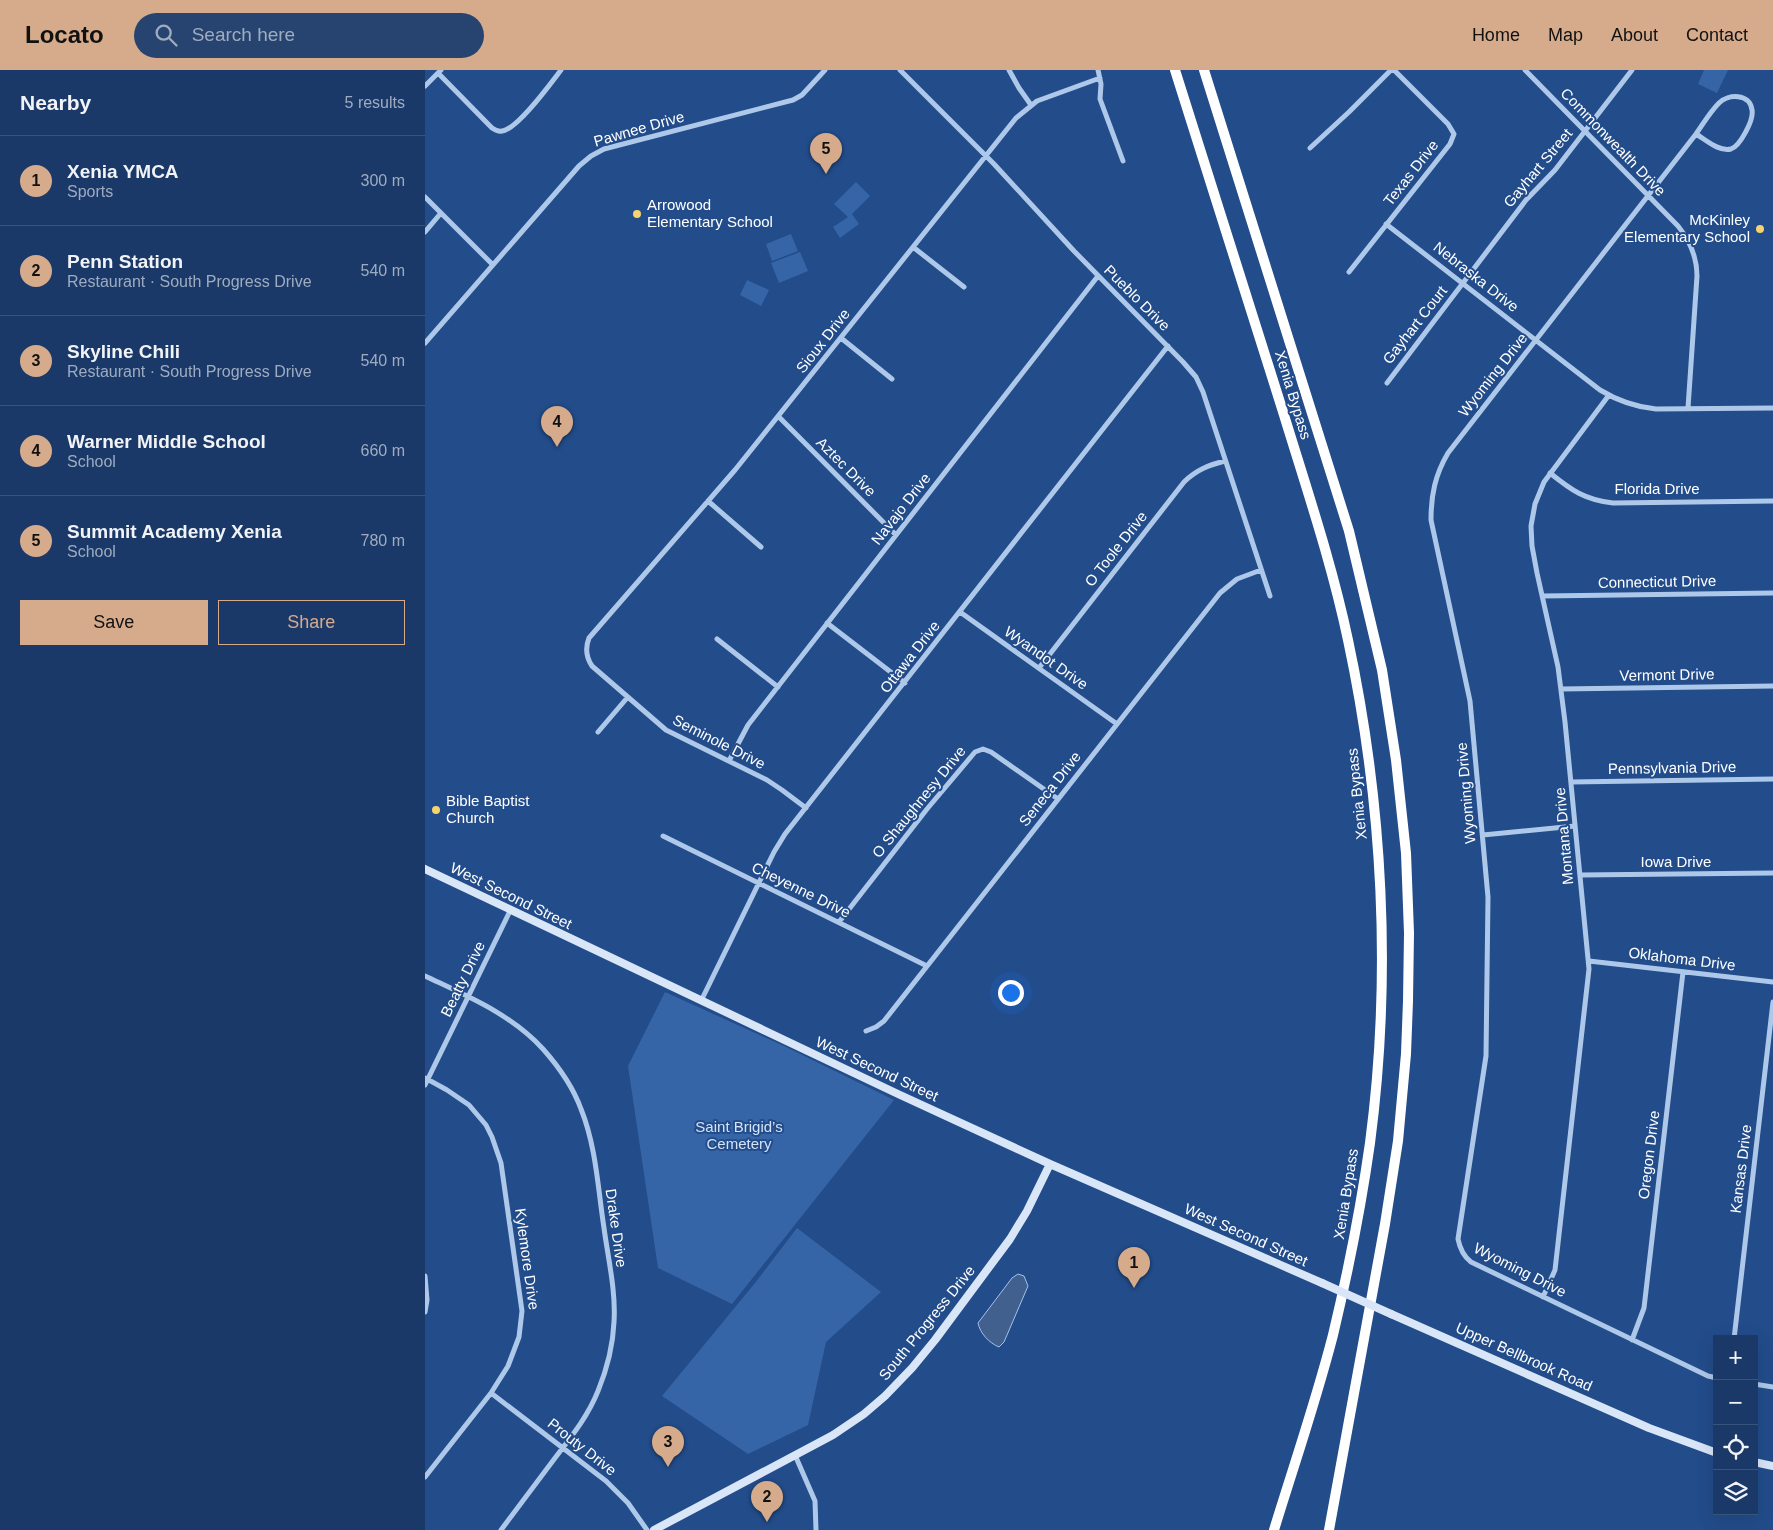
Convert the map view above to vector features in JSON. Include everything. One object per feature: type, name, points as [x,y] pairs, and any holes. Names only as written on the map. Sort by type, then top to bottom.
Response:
[{"type":"highway","points":[[1169,70],[1231,247]]},
{"type":"highway","name":"Xenia Bypass","points":[[1175,70],[1310,496],[1343,615],[1369,759],[1381,903],[1381,980],[1376,1076],[1370,1140],[1362,1193],[1332,1337],[1274,1530]]},
{"type":"highway","name":"Xenia Bypass","points":[[1204,70],[1351,538],[1382,670],[1396,760],[1406,853],[1409,984],[1398,1141],[1385,1224],[1329,1530]]},
{"type":"highway","points":[[1209,70],[1217,95],[1225,136]]},
{"type":"main road","name":"West Second Street","points":[[425,869],[510,911],[1049,1164],[1322,1283]]},
{"type":"main road","name":"South Progress Drive","points":[[653,1530],[833,1435],[864,1414],[885,1396],[912,1368],[940,1334],[1010,1239],[1027,1211],[1049,1164]]},
{"type":"main road","name":"Upper Bellbrook Road","points":[[1322,1283],[1649,1428],[1713,1452]]},
{"type":"main road","points":[[1758,1463],[1773,1466]]},
{"type":"street","points":[[425,86],[439,72],[492,128],[504,132],[517,124],[561,70]]},
{"type":"street","name":"Pawnee Drive","points":[[425,343],[579,166],[591,156],[604,149],[793,100],[802,95],[825,70]]},
{"type":"street","name":"Pueblo Drive","points":[[900,70],[986,156],[1098,276],[1189,368],[1199,385],[1269,596]]},
{"type":"street","points":[[1009,70],[1031,105]]},
{"type":"street","points":[[1097,70],[1101,78],[1100,98],[1123,161]]},
{"type":"street","points":[[1310,148],[1393,70]]},
{"type":"street","name":"Texas Drive","points":[[1387,224],[1449,144],[1454,134],[1448,124],[1393,70]]},
{"type":"street","name":"Commonwealth Drive","points":[[1525,70],[1683,233],[1691,246],[1697,276],[1688,408]]},
{"type":"street","name":"Gayhart Street","points":[[1463,283],[1526,200],[1555,170],[1632,70]]},
{"type":"street","name":"Sioux Drive","points":[[587,650],[589,638],[779,417],[1016,118],[1037,101],[1101,78]]},
{"type":"street","name":"Wyoming Drive","points":[[1696,134],[1722,149],[1731,149],[1739,145],[1752,118],[1752,109],[1748,101],[1736,96],[1726,97],[1717,104],[1696,134],[1448,453],[1437,475],[1432,492],[1431,520],[1470,701],[1488,897],[1487,1042],[1458,1239],[1463,1254],[1471,1262],[1713,1377]]},
{"type":"street","points":[[425,197],[493,264]]},
{"type":"street","points":[[425,232],[441,213]]},
{"type":"street","points":[[1349,272],[1387,224]]},
{"type":"street","name":"Nebraska Drive","points":[[1387,224],[1536,340],[1609,395],[1624,403],[1640,407],[1773,408]]},
{"type":"street","points":[[913,247],[963,287]]},
{"type":"street","name":"Navajo Drive","points":[[729,761],[748,725],[1098,276]]},
{"type":"street","name":"Gayhart Court","points":[[1387,383],[1463,283]]},
{"type":"street","points":[[841,338],[892,379]]},
{"type":"street","name":"Ottawa Drive","points":[[701,1001],[781,841],[1168,346]]},
{"type":"street","name":"Montana Drive","points":[[1543,1297],[1555,1270],[1589,978],[1589,961],[1561,689],[1532,546],[1531,526],[1539,491],[1550,473],[1609,395]]},
{"type":"street","name":"Aztec Drive","points":[[779,417],[896,535]]},
{"type":"street","name":"O Toole Drive","points":[[1039,668],[1184,482],[1197,471],[1211,464],[1225,461]]},
{"type":"street","name":"Florida Drive","points":[[1550,473],[1584,497],[1597,501],[1613,503],[1773,501]]},
{"type":"street","points":[[708,501],[761,547]]},
{"type":"street","name":"Seneca Drive","points":[[866,1031],[884,1021],[1219,593],[1237,579],[1261,570]]},
{"type":"street","name":"Connecticut Drive","points":[[1542,596],[1773,593]]},
{"type":"street","name":"Wyandot Drive","points":[[960,612],[1117,724]]},
{"type":"street","points":[[827,623],[905,683]]},
{"type":"street","points":[[717,639],[778,687]]},
{"type":"street","name":"Seminole Drive","points":[[587,650],[588,659],[592,666],[666,730],[774,785],[806,808]]},
{"type":"street","name":"Vermont Drive","points":[[1561,689],[1773,686]]},
{"type":"street","points":[[598,732],[627,698]]},
{"type":"street","name":"O Shaughnesy Drive","points":[[839,922],[975,752],[983,750],[991,752],[1058,800]]},
{"type":"street","name":"Pennsylvania Drive","points":[[1571,782],[1773,779]]},
{"type":"street","points":[[1483,835],[1575,826]]},
{"type":"street","name":"Cheyenne Drive","points":[[663,836],[927,966]]},
{"type":"street","name":"Iowa Drive","points":[[1580,875],[1773,873]]},
{"type":"street","name":"Beatty Drive","points":[[426,1081],[510,911]]},
{"type":"street","name":"Oklahoma Drive","points":[[1589,961],[1773,982]]},
{"type":"street","name":"Oregon Drive","points":[[1632,1340],[1640,1323],[1644,1308],[1683,972]]},
{"type":"street","name":"Drake Drive","points":[[425,976],[468,996],[507,1018],[529,1034],[563,1074],[581,1108],[591,1141],[614,1303],[614,1321],[609,1360],[598,1391],[583,1420],[501,1530]]},
{"type":"street","name":"Kansas Drive","points":[[1734,1335],[1773,1002]]},
{"type":"street","name":"Kylemore Drive","points":[[425,1477],[491,1392],[513,1355],[522,1319],[520,1289],[501,1163],[492,1137],[479,1115],[457,1096],[426,1081]]},
{"type":"street","points":[[425,1276],[427,1294],[425,1312]]},
{"type":"street","points":[[1758,1385],[1773,1387]]},
{"type":"street","name":"Prouty Drive","points":[[491,1392],[619,1493],[633,1509],[647,1530]]},
{"type":"street","points":[[795,1455],[815,1502],[816,1530]]},
{"type":"green space","points":[[1704,70],[1728,70],[1717,93],[1698,84]]},
{"type":"green space","points":[[856,182],[870,196],[852,214],[859,224],[840,238],[833,227],[848,217],[834,204]]},
{"type":"green space","points":[[791,234],[798,251],[772,261],[766,244]]},
{"type":"green space","points":[[800,252],[808,271],[779,283],[771,263]]},
{"type":"green space","points":[[747,280],[769,290],[761,306],[740,295]]},
{"type":"green space","name":"Saint Brigid’s Cemetery","points":[[665,992],[784,1046],[894,1100],[732,1304],[658,1268],[628,1066]]},
{"type":"green space","points":[[797,1228],[881,1292],[826,1342],[808,1425],[748,1454],[662,1396],[755,1283]]},
{"type":"shaded area","points":[[1018,1274],[1024,1276],[1028,1286],[1004,1342],[999,1347],[985,1337],[978,1323],[1012,1278]]},
{"type":"place","name":"Summit Academy Xenia","points":[[826,174]]},
{"type":"place","name":"Arrowood Elementary School","points":[[637,214]]},
{"type":"place","name":"McKinley Elementary School","points":[[1760,229]]},
{"type":"place","name":"Warner Middle School","points":[[557,447]]},
{"type":"place","name":"Bible Baptist Church","points":[[436,810]]},
{"type":"place","name":"Xenia YMCA","points":[[1134,1288]]},
{"type":"place","name":"Skyline Chili","points":[[668,1467]]},
{"type":"place","name":"Penn Station","points":[[767,1522]]}]
